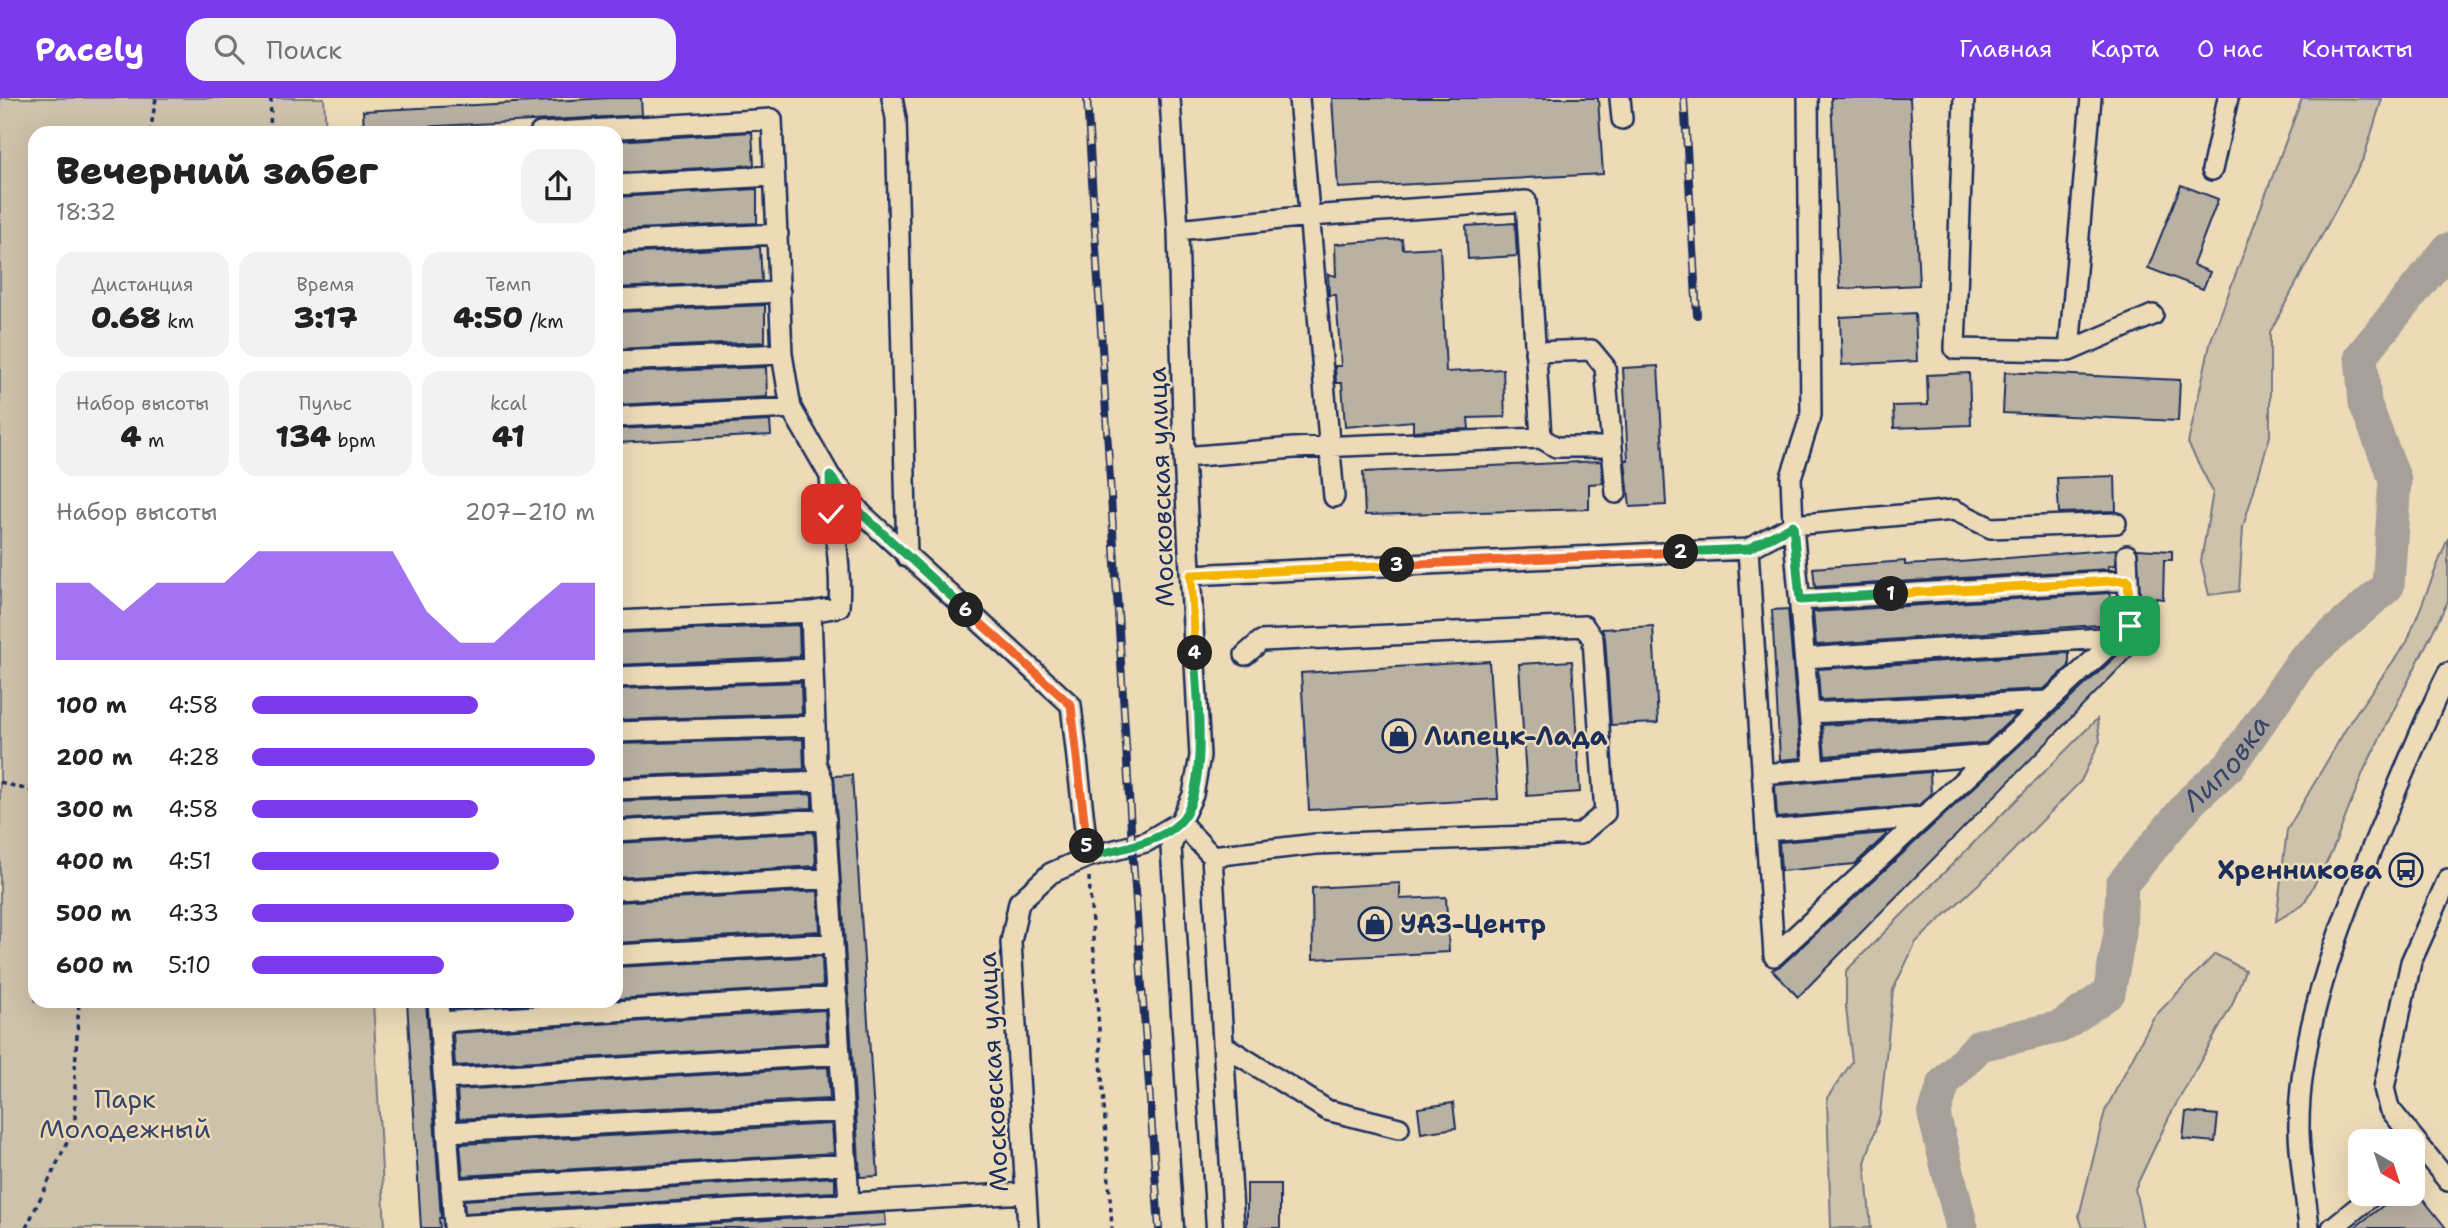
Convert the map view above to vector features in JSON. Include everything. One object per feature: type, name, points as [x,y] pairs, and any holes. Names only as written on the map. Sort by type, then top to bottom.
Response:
[{"type":"street","points":[[892,98],[896,118],[907,557]]},
{"type":"street","name":"Московская улица","points":[[1028,1228],[1011,942],[1019,902],[1051,873],[1088,857],[1146,842],[1180,822],[1193,795],[1200,756],[1184,457],[1178,230],[1170,98]]},
{"type":"street","points":[[1299,98],[1334,497]]},
{"type":"street","points":[[1620,98],[1622,119]]},
{"type":"street","points":[[1808,98],[1811,415],[1791,477],[1814,769]]},
{"type":"street","points":[[1964,98],[1955,349],[2069,351],[2153,315]]},
{"type":"street","points":[[2069,351],[2091,98]]},
{"type":"street","points":[[2212,170],[2228,98]]},
{"type":"street","points":[[623,128],[772,119],[782,354],[791,408],[830,476],[862,514],[1071,705],[1088,857]]},
{"type":"street","points":[[623,185],[773,176]]},
{"type":"street","points":[[1178,230],[1309,216],[1526,201],[1541,438]]},
{"type":"street","points":[[623,242],[778,234]]},
{"type":"street","points":[[623,300],[780,292]]},
{"type":"street","points":[[1535,352],[1591,350],[1605,367],[1616,493]]},
{"type":"street","points":[[623,361],[782,354]]},
{"type":"street","points":[[623,417],[791,408]]},
{"type":"street","points":[[1184,457],[1328,446],[1541,438],[1556,447],[1612,447]]},
{"type":"street","points":[[623,621],[811,612],[838,607],[840,582],[831,514],[830,476]]},
{"type":"street","points":[[1191,575],[1748,549],[1793,525],[1954,510],[1991,528],[2116,523]]},
{"type":"street","points":[[1748,549],[1774,956],[2130,626],[2127,555]]},
{"type":"street","points":[[1800,600],[2128,580]]},
{"type":"street","points":[[811,612],[816,764],[823,781],[826,819],[849,1202]]},
{"type":"street","points":[[1212,856],[1316,844],[1580,834],[1605,813],[1593,639],[1584,626],[1261,641],[1245,655]]},
{"type":"street","points":[[1805,658],[2119,637]]},
{"type":"street","points":[[623,677],[813,669]]},
{"type":"street","points":[[2309,1228],[2299,1132],[2309,1041],[2320,996],[2335,944],[2374,843],[2448,673]]},
{"type":"street","points":[[1809,713],[2049,701]]},
{"type":"street","points":[[623,732],[815,726]]},
{"type":"street","points":[[1762,774],[1990,755]]},
{"type":"street","points":[[623,789],[823,781]]},
{"type":"street","points":[[1766,831],[1924,817]]},
{"type":"street","points":[[623,831],[826,819]]},
{"type":"street","points":[[1195,1228],[1171,847],[1180,822],[1212,856],[1234,1228]]},
{"type":"street","points":[[623,890],[829,878]]},
{"type":"street","points":[[2402,1129],[2389,1108],[2384,1088],[2411,962],[2448,879]]},
{"type":"street","points":[[623,955],[833,943]]},
{"type":"street","points":[[440,1022],[837,997]]},
{"type":"street","points":[[439,1008],[454,1226],[1026,1193]]},
{"type":"street","points":[[1223,1045],[1327,1110],[1399,1128]]},
{"type":"street","points":[[444,1079],[840,1054]]},
{"type":"street","points":[[447,1132],[844,1111]]},
{"type":"street","points":[[2426,1162],[2448,1181]]},
{"type":"street","points":[[451,1189],[847,1164]]},
{"type":"street","points":[[2332,1228],[2359,1206]]},
{"type":"path","points":[[151,126],[156,98]]},
{"type":"path","points":[[270,126],[271,98]]},
{"type":"path","points":[[0,782],[28,790]]},
{"type":"path","points":[[1088,857],[1112,1228]]},
{"type":"path","points":[[26,1228],[75,1126],[79,1008]]},
{"type":"green space","name":"Парк Молодежный","points":[[0,98],[324,98],[326,126],[28,126],[28,1008],[373,1008],[385,1228],[0,1228]]},
{"type":"green space","points":[[2302,98],[2382,99],[2364,157],[2270,332],[2270,436],[2243,527],[2239,591],[2209,595],[2201,561],[2213,492],[2188,443],[2211,340]]},
{"type":"green space","points":[[2448,538],[2448,601],[2364,770],[2331,854],[2303,905],[2276,921],[2287,830],[2351,720],[2407,642]]},
{"type":"green space","points":[[2097,719],[2100,741],[2081,781],[2000,864],[1916,942],[1893,990],[1880,1114],[1865,1163],[1871,1228],[1831,1228],[1827,1098],[1852,1062],[1846,1007],[1846,971]]},
{"type":"green space","points":[[2215,954],[2245,970],[2232,1005],[2169,1117],[2135,1189],[2143,1228],[2083,1228],[2079,1216],[2105,1111],[2153,1018]]},
{"type":"building","points":[[641,98],[642,115],[438,126],[364,126],[363,111]]},
{"type":"building","points":[[1332,98],[1598,98],[1603,174],[1338,188]]},
{"type":"building","points":[[1831,98],[1910,98],[1919,285],[1840,289]]},
{"type":"building","points":[[752,132],[754,165],[623,173],[623,141]]},
{"type":"building","points":[[2181,185],[2218,199],[2193,265],[2210,272],[2203,289],[2148,268]]},
{"type":"building","points":[[757,189],[757,223],[623,230],[623,197]]},
{"type":"building","points":[[1515,223],[1517,256],[1468,259],[1466,226]]},
{"type":"building","points":[[1402,239],[1403,249],[1440,247],[1446,372],[1503,369],[1505,417],[1468,418],[1469,429],[1413,431],[1413,421],[1345,427],[1342,383],[1336,383],[1335,366],[1341,366],[1336,295],[1329,295],[1328,274],[1336,276],[1335,244]]},
{"type":"building","points":[[760,247],[762,281],[623,288],[623,254]]},
{"type":"building","points":[[765,305],[765,342],[623,349],[623,312]]},
{"type":"building","points":[[1915,313],[1917,361],[1842,365],[1840,317]]},
{"type":"building","points":[[1658,366],[1666,505],[1630,507],[1625,460],[1628,460],[1623,368]]},
{"type":"building","points":[[766,367],[767,397],[623,405],[623,373]]},
{"type":"building","points":[[2005,372],[2180,380],[2178,421],[2003,413]]},
{"type":"building","points":[[1969,373],[1971,425],[1894,428],[1893,406],[1928,405],[1927,375]]},
{"type":"building","points":[[770,421],[771,435],[623,443],[623,429]]},
{"type":"building","points":[[1601,461],[1603,483],[1589,484],[1589,509],[1365,515],[1363,472]]},
{"type":"building","points":[[2115,476],[2116,511],[2059,513],[2057,478]]},
{"type":"building","points":[[2116,549],[2115,565],[2108,566],[2109,569],[1815,587],[1813,568],[1905,561],[1905,565],[1960,562]]},
{"type":"building","points":[[2137,549],[2172,551],[2172,560],[2164,560],[2163,599],[2156,598],[2156,631],[1798,997],[1772,970],[1782,965],[2139,635],[2142,625]]},
{"type":"building","points":[[2110,593],[2112,624],[1816,645],[1813,612]]},
{"type":"building","points":[[1788,609],[1801,758],[1780,760],[1772,610]]},
{"type":"building","points":[[799,625],[800,657],[623,665],[623,633]]},
{"type":"building","points":[[1653,626],[1658,723],[1611,725],[1605,638],[1602,629]]},
{"type":"building","points":[[2069,653],[2069,666],[2044,689],[1820,700],[1818,669]]},
{"type":"building","name":"Липецк-Лада","points":[[1489,661],[1498,799],[1309,810],[1301,673]]},
{"type":"building","points":[[1572,661],[1580,792],[1527,796],[1519,664]]},
{"type":"building","points":[[801,682],[802,714],[623,720],[623,689]]},
{"type":"building","points":[[2016,715],[1986,743],[1825,756],[1822,725]]},
{"type":"building","points":[[803,739],[804,769],[623,777],[623,744]]},
{"type":"building","points":[[1930,772],[1931,794],[1919,805],[1777,818],[1775,785]]},
{"type":"building","points":[[852,775],[878,1176],[860,1177],[834,776]]},
{"type":"building","points":[[812,794],[812,808],[623,819],[623,801]]},
{"type":"building","points":[[814,832],[816,866],[623,878],[623,843]]},
{"type":"building","points":[[1886,833],[1855,864],[1781,871],[1779,842]]},
{"type":"building","name":"УАЗ-Центр","points":[[1400,883],[1400,899],[1446,897],[1449,952],[1313,959],[1312,888]]},
{"type":"building","points":[[818,891],[820,931],[623,943],[623,902]]},
{"type":"building","points":[[822,956],[823,986],[623,999],[623,967]]},
{"type":"building","points":[[407,1008],[426,1008],[441,1218],[440,1228],[421,1228]]},
{"type":"building","points":[[825,1010],[827,1043],[455,1066],[453,1033]]},
{"type":"building","points":[[828,1067],[830,1099],[459,1119],[457,1090]]},
{"type":"building","points":[[1453,1103],[1456,1128],[1421,1133],[1418,1108]]},
{"type":"building","points":[[2186,1112],[2218,1115],[2215,1142],[2183,1139]]},
{"type":"building","points":[[832,1124],[834,1153],[463,1176],[460,1144]]},
{"type":"building","points":[[835,1177],[835,1192],[465,1213],[464,1200]]},
{"type":"building","points":[[1247,1184],[1280,1184],[1280,1228],[1247,1228]]},
{"type":"building","points":[[2426,1203],[2446,1228],[2354,1228],[2382,1206],[2426,1206]]},
{"type":"building","points":[[885,1213],[886,1225],[844,1228],[632,1228]]},
{"type":"waterway","name":"Липовка","points":[[1962,1228],[1934,1115],[1944,1083],[1980,1045],[2060,1027],[2109,993],[2120,933],[2122,884],[2192,800],[2230,765],[2303,660],[2388,586],[2395,480],[2365,403],[2361,356],[2448,249]]},
{"type":"railway","points":[[1087,98],[1132,845],[1159,1228]]},
{"type":"railway","points":[[1684,98],[1697,315]]},
{"type":"place","name":"Липецк-Лада","points":[[1399,736]]},
{"type":"place","name":"Хренникова","points":[[2406,870]]},
{"type":"place","name":"УАЗ-Центр","points":[[1375,924]]},
{"type":"route","points":[[831,514],[830,476],[862,514],[907,557],[1071,705],[1088,857],[1146,842],[1161,835],[1180,822],[1193,795],[1200,756],[1191,575],[1748,549],[1793,525],[1800,600],[2128,580],[2130,626]]}]
